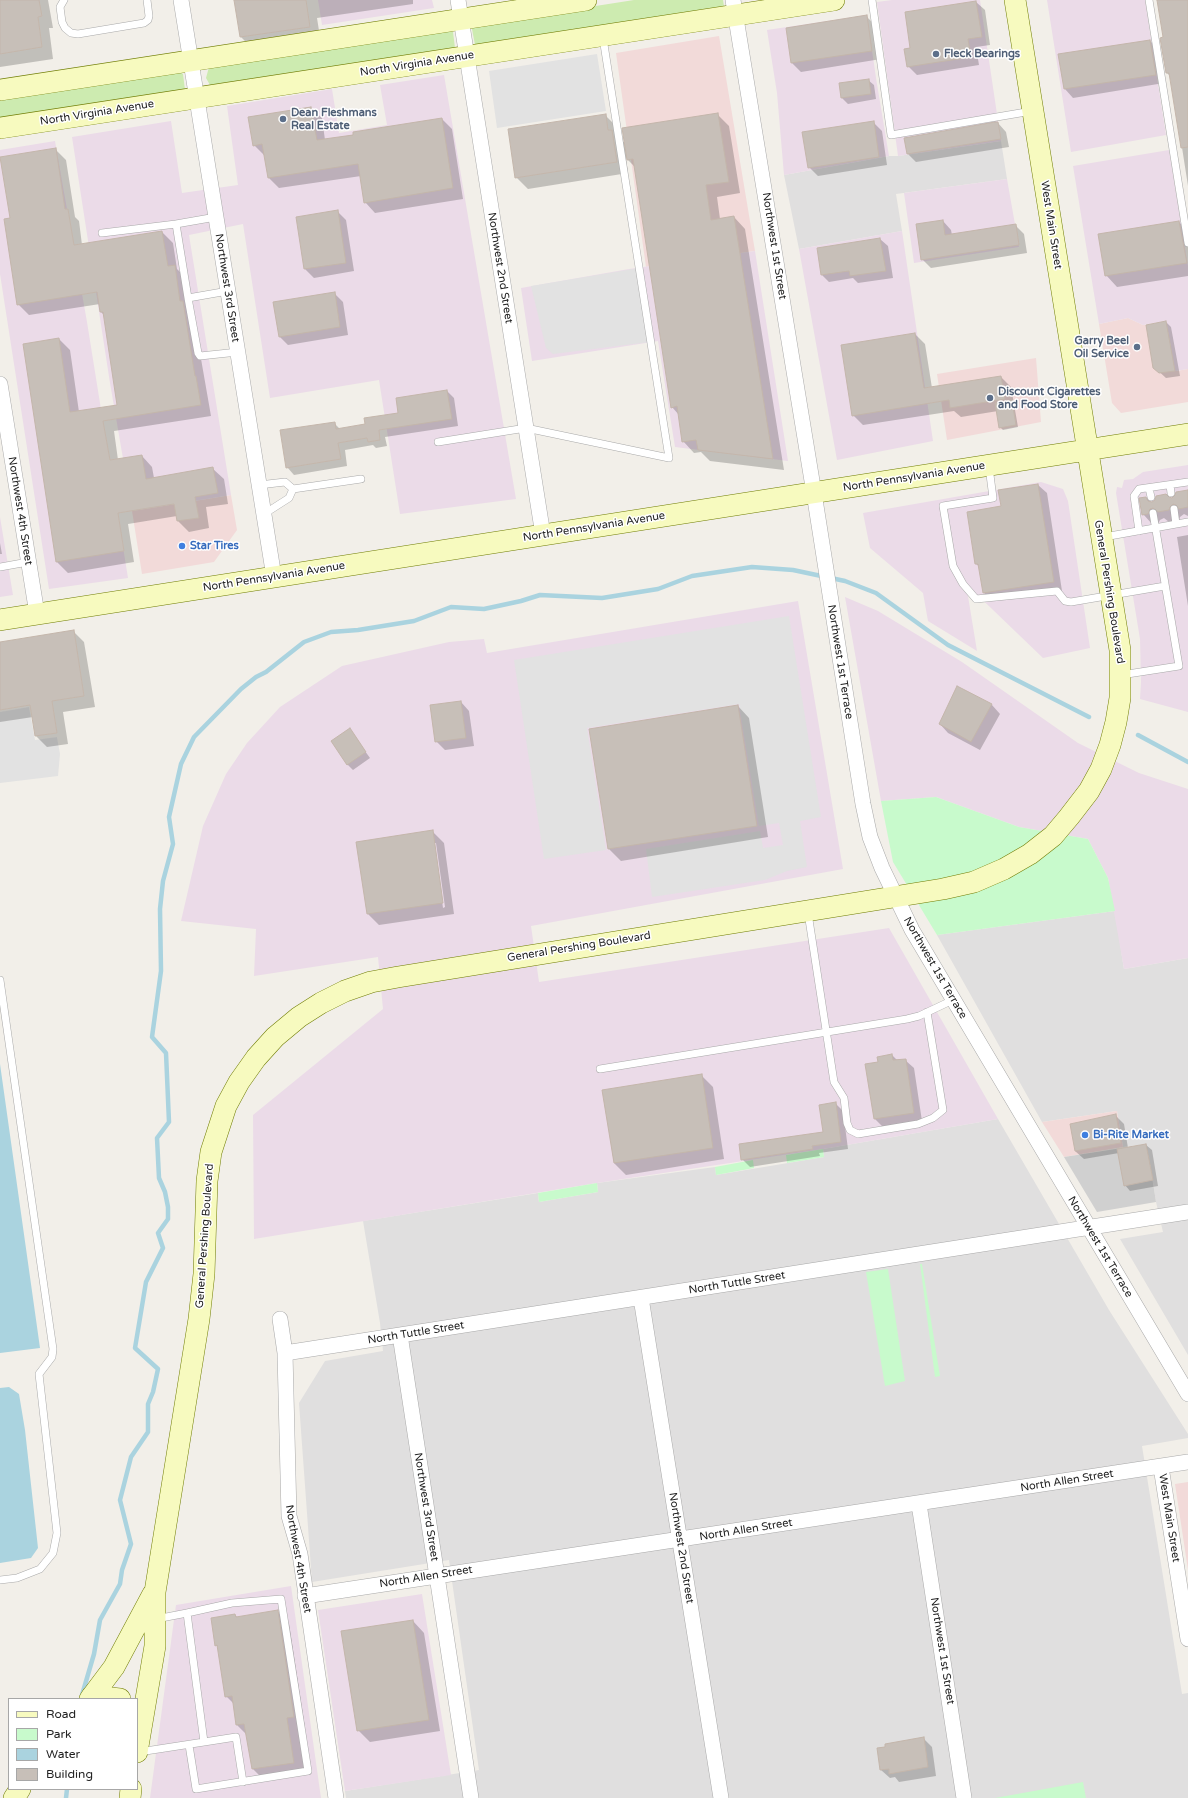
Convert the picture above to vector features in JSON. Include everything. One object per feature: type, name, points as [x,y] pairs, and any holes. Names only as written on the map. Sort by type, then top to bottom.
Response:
[{"type":"main road","points":[[0,90],[190,61],[459,10],[586,0]]},
{"type":"main road","name":"North Virginia Avenue","points":[[0,128],[602,35],[734,8],[834,0]]},
{"type":"main road","name":"West Main Street","points":[[1015,0],[1086,450]]},
{"type":"main road","name":"North Pennsylvania Avenue","points":[[0,620],[1188,434]]},
{"type":"main road","name":"General Pershing Boulevard","points":[[138,1737],[139,1722],[155,1646],[155,1592],[199,1320],[204,1274],[207,1181],[210,1152],[226,1106],[239,1082],[256,1058],[275,1037],[299,1017],[321,1003],[345,991],[371,982],[398,976],[943,889],[974,882],[1004,869],[1030,854],[1053,836],[1089,791],[1101,769],[1116,722],[1120,698],[1120,650],[1086,450]]},
{"type":"main road","name":"General Pershing Boulevard","points":[[91,1697],[114,1668],[155,1592]]},
{"type":"main road","points":[[91,1697],[106,1698]]},
{"type":"street","name":"Northwest 3rd Street","points":[[181,0],[274,577]]},
{"type":"street","name":"Northwest 1st Street","points":[[734,8],[814,492]]},
{"type":"street","name":"Northwest 2nd Street","points":[[459,10],[544,535]]},
{"type":"street","name":"Northwest 4th Street","points":[[0,384],[37,614]]},
{"type":"street","name":"Northwest 1st Terrace","points":[[814,492],[862,804],[870,837],[882,868],[912,930],[1188,1394]]},
{"type":"street","name":"North Tuttle Street","points":[[285,1353],[1188,1212]]},
{"type":"street","name":"Northwest 2nd Street","points":[[641,1298],[721,1798]]},
{"type":"street","name":"Northwest 4th Street","points":[[280,1319],[285,1353],[289,1516],[300,1554],[336,1798]]},
{"type":"street","name":"Northwest 3rd Street","points":[[400,1335],[471,1798]]},
{"type":"street","name":"North Allen Street","points":[[305,1596],[1188,1462]]},
{"type":"street","name":"West Main Street","points":[[1161,1467],[1188,1639]]},
{"type":"street","name":"Northwest 1st Street","points":[[919,1504],[964,1798]]},
{"type":"lane","points":[[64,0],[60,7],[62,22],[65,28],[71,33],[78,34],[144,23],[148,20],[149,16],[147,0]]},
{"type":"lane","points":[[872,0],[891,134],[1032,111]]},
{"type":"lane","points":[[1149,0],[1188,244]]},
{"type":"lane","points":[[438,442],[526,428],[669,458],[602,35]]},
{"type":"lane","points":[[102,233],[176,224],[216,217]]},
{"type":"lane","points":[[176,224],[198,353],[200,356],[238,352]]},
{"type":"lane","points":[[188,298],[228,291]]},
{"type":"lane","points":[[989,465],[993,498],[943,506],[953,566],[963,584],[976,599],[1057,591],[1065,601],[1071,602],[1165,586]]},
{"type":"lane","points":[[259,485],[285,482],[293,489],[361,479]]},
{"type":"lane","points":[[1139,531],[1134,496],[1139,489],[1188,482]]},
{"type":"lane","points":[[1170,485],[1172,493]]},
{"type":"lane","points":[[1150,488],[1151,496]]},
{"type":"lane","points":[[264,514],[288,498],[293,489]]},
{"type":"lane","points":[[1174,509],[1176,524]]},
{"type":"lane","points":[[1121,675],[1179,666],[1153,513]]},
{"type":"lane","points":[[1102,538],[1188,522]]},
{"type":"lane","points":[[0,568],[28,562]]},
{"type":"lane","points":[[808,911],[834,1082],[844,1098],[847,1123],[850,1130],[858,1134],[918,1124],[933,1118],[943,1110],[927,1012]]},
{"type":"lane","points":[[0,980],[53,1349],[52,1357],[39,1374],[57,1533],[53,1553],[40,1569],[17,1578],[0,1580]]},
{"type":"lane","points":[[600,1069],[907,1019],[953,1000]]},
{"type":"lane","points":[[155,1619],[232,1603],[281,1599],[308,1771],[196,1789],[189,1744]]},
{"type":"lane","points":[[187,1613],[204,1742]]},
{"type":"lane","points":[[138,1752],[236,1738],[243,1782]]},
{"type":"shaded area","points":[[318,0],[432,0],[434,8],[322,25]]},
{"type":"shaded area","name":"Fleck Bearings","points":[[892,0],[980,0],[1001,141],[898,156],[877,2]]},
{"type":"shaded area","points":[[1047,0],[1145,0],[1166,135],[1071,152]]},
{"type":"shaded area","points":[[867,15],[889,156],[784,175],[777,93],[767,30]]},
{"type":"shaded area","points":[[719,36],[755,251],[646,267],[616,53]]},
{"type":"shaded area","points":[[597,54],[606,111],[497,128],[489,71]]},
{"type":"shaded area","points":[[444,75],[516,499],[400,514],[379,380],[270,398],[243,224],[189,235],[231,495],[132,511],[110,383],[72,137],[171,121],[182,193],[238,185],[227,106],[332,89],[339,133],[387,125],[380,85]]},
{"type":"shaded area","points":[[55,141],[87,322],[128,578],[49,589],[0,274],[0,150]]},
{"type":"shaded area","points":[[1001,141],[1007,179],[896,194],[902,231],[799,249],[784,175],[889,156]]},
{"type":"shaded area","points":[[1169,150],[1188,266],[1188,369],[1175,371],[1166,321],[1143,325],[1128,318],[1099,324],[1073,166]]},
{"type":"shaded area","points":[[1007,179],[1019,247],[914,263],[904,193]]},
{"type":"shaded area","points":[[902,231],[933,441],[837,460],[799,249]]},
{"type":"shaded area","points":[[755,251],[788,461],[675,447],[658,341],[532,361],[521,288],[629,269]]},
{"type":"shaded area","points":[[639,268],[650,342],[553,354],[546,348],[531,286]]},
{"type":"shaded area","name":"Garry Beel Oil Service","points":[[1128,318],[1143,325],[1166,321],[1176,371],[1188,369],[1188,402],[1121,413],[1112,403],[1099,324]]},
{"type":"shaded area","name":"Discount Cigarettes and Food Store","points":[[1036,358],[1041,422],[947,440],[937,374]]},
{"type":"shaded area","points":[[1188,465],[1188,712],[1140,699],[1140,639],[1116,493],[1117,487],[1122,488],[1124,480],[1133,479],[1143,472]]},
{"type":"shaded area","points":[[1041,482],[1063,489],[1068,501],[1090,648],[1043,658],[966,584],[977,651],[928,621],[923,593],[870,548],[863,513]]},
{"type":"shaded area","name":"Star Tires","points":[[231,495],[237,530],[214,562],[142,574],[132,511]]},
{"type":"shaded area","points":[[0,517],[13,595],[0,597]]},
{"type":"shaded area","points":[[845,597],[878,611],[962,662],[1078,743],[1139,773],[1188,789],[1188,958],[1124,969],[1108,878],[1088,839],[1019,827],[936,797],[881,801]]},
{"type":"shaded area","points":[[798,601],[843,869],[531,926],[539,982],[889,928],[998,1119],[823,1149],[597,1183],[254,1239],[253,1115],[383,1009],[378,957],[254,976],[256,929],[181,921],[203,826],[226,774],[247,743],[280,707],[342,666],[449,642],[484,639],[487,653]]},
{"type":"shaded area","points":[[789,616],[821,817],[800,821],[807,867],[787,871],[765,880],[652,897],[646,849],[760,831],[763,848],[783,845],[779,823],[759,826],[739,704],[587,728],[606,850],[544,859],[514,660]]},
{"type":"shaded area","points":[[29,707],[35,740],[57,737],[60,754],[58,776],[0,783],[0,712]]},
{"type":"shaded area","points":[[1115,911],[1124,969],[1188,958],[1188,1355],[1120,1239],[1163,1232],[1156,1202],[1147,1144],[1123,1147],[1117,1111],[1042,1122],[937,935]]},
{"type":"shaded area","name":"Bi-Rite Market","points":[[1117,1111],[1123,1147],[1064,1157],[1042,1122]]},
{"type":"shaded area","points":[[998,1119],[1109,1310],[1188,1434],[1188,1438],[1142,1446],[1182,1694],[1188,1693],[1188,1798],[346,1798],[345,1791],[479,1770],[449,1560],[312,1582],[299,1403],[325,1361],[383,1351],[380,1323],[363,1221],[538,1193],[539,1202],[598,1192],[597,1183],[715,1167],[716,1175],[824,1157],[823,1149]]},
{"type":"shaded area","points":[[1147,1144],[1156,1202],[1097,1212],[1064,1157]]},
{"type":"shaded area","points":[[1188,1482],[1188,1570],[1175,1484]]},
{"type":"shaded area","points":[[291,1586],[321,1798],[150,1798],[176,1605]]},
{"type":"shaded area","points":[[422,1594],[451,1775],[345,1791],[318,1610]]},
{"type":"green space","points":[[634,0],[723,0],[724,6],[721,9],[475,45],[472,29],[474,25]]},
{"type":"green space","points":[[448,29],[453,32],[455,48],[210,85],[206,78],[209,67]]},
{"type":"green space","points":[[178,70],[183,74],[185,90],[0,120],[0,98]]},
{"type":"green space","points":[[936,797],[1019,827],[1088,839],[1108,878],[1115,911],[937,935],[893,862],[881,801]]},
{"type":"green space","points":[[823,1149],[824,1157],[787,1163],[786,1155]]},
{"type":"green space","points":[[753,1160],[754,1168],[716,1175],[715,1167]]},
{"type":"green space","points":[[597,1183],[598,1192],[539,1202],[538,1193]]},
{"type":"green space","points":[[920,1264],[922,1264],[940,1376],[935,1377]]},
{"type":"green space","points":[[888,1269],[905,1381],[885,1386],[866,1272]]},
{"type":"green space","points":[[1083,1782],[1086,1798],[995,1798]]},
{"type":"water","points":[[0,1064],[40,1348],[0,1353]]},
{"type":"water","points":[[9,1387],[19,1394],[25,1430],[38,1548],[31,1558],[0,1563],[0,1388]]},
{"type":"building","points":[[0,0],[39,0],[42,16],[38,17],[42,47],[0,54]]},
{"type":"building","points":[[234,0],[306,0],[310,27],[240,37]]},
{"type":"building","points":[[1157,0],[1188,0],[1188,147],[1181,148],[1169,73],[1166,73],[1160,38],[1163,37]]},
{"type":"building","points":[[976,1],[982,37],[968,39],[971,57],[907,67],[904,49],[910,48],[905,12]]},
{"type":"building","points":[[867,15],[872,51],[791,63],[786,28]]},
{"type":"building","points":[[1150,40],[1156,75],[1064,89],[1058,54]]},
{"type":"building","points":[[869,79],[871,94],[841,98],[839,83]]},
{"type":"building","points":[[311,107],[317,140],[353,135],[353,132],[442,118],[453,188],[364,203],[358,164],[268,178],[262,144],[253,146],[248,117]]},
{"type":"building","points":[[718,113],[729,182],[706,185],[711,220],[734,216],[773,459],[698,450],[696,440],[682,442],[677,406],[671,408],[633,159],[627,160],[622,128]]},
{"type":"building","points":[[606,114],[608,130],[612,130],[617,162],[515,178],[508,129]]},
{"type":"building","points":[[874,121],[879,157],[808,168],[802,132]]},
{"type":"building","points":[[998,122],[1001,139],[907,154],[904,138]]},
{"type":"building","points":[[56,148],[65,209],[68,209],[74,245],[162,231],[168,266],[175,265],[180,301],[183,301],[196,376],[201,405],[103,421],[110,460],[142,455],[146,479],[213,467],[218,493],[195,497],[199,518],[177,521],[174,504],[118,513],[124,551],[56,562],[23,344],[59,338],[70,412],[117,405],[103,312],[100,312],[97,292],[17,305],[4,219],[10,218],[0,157]]},
{"type":"building","points":[[338,210],[346,263],[304,269],[296,217]]},
{"type":"building","points":[[943,220],[945,235],[1016,224],[1019,245],[921,260],[916,224]]},
{"type":"building","points":[[1179,221],[1187,263],[1105,276],[1098,234]]},
{"type":"building","points":[[880,238],[886,271],[850,276],[849,271],[821,275],[817,248]]},
{"type":"building","points":[[335,292],[340,327],[279,337],[273,302]]},
{"type":"building","points":[[1166,321],[1175,371],[1159,373],[1153,368],[1146,325]]},
{"type":"building","points":[[915,333],[924,388],[1001,376],[1005,399],[950,408],[949,400],[852,416],[841,345]]},
{"type":"building","points":[[447,390],[452,419],[379,430],[380,440],[368,442],[367,438],[338,443],[341,459],[286,468],[280,430],[335,422],[336,429],[365,424],[364,418],[398,413],[396,398]]},
{"type":"building","points":[[1012,400],[1016,425],[999,428],[995,403]]},
{"type":"building","points":[[1038,484],[1054,582],[983,593],[978,564],[975,564],[967,512],[1001,506],[998,490]]},
{"type":"building","points":[[1188,490],[1188,507],[1179,509],[1173,504],[1169,510],[1158,512],[1153,508],[1150,509],[1148,514],[1142,515],[1139,498],[1146,497],[1148,501],[1152,502],[1155,500],[1156,496],[1166,494],[1172,498],[1176,492]]},
{"type":"building","points":[[74,630],[84,696],[52,701],[57,733],[35,736],[30,705],[0,710],[0,642]]},
{"type":"building","points":[[957,686],[992,704],[971,742],[939,724]]},
{"type":"building","points":[[461,701],[466,738],[435,742],[430,705]]},
{"type":"building","points":[[738,705],[757,826],[608,849],[589,729]]},
{"type":"building","points":[[350,728],[366,752],[347,765],[331,741]]},
{"type":"building","points":[[433,830],[443,903],[367,914],[356,842]]},
{"type":"building","points":[[892,1054],[893,1060],[906,1059],[914,1113],[874,1119],[865,1064],[878,1062],[877,1057]]},
{"type":"building","points":[[702,1074],[713,1148],[614,1163],[602,1090]]},
{"type":"building","points":[[836,1102],[841,1142],[812,1146],[813,1149],[741,1160],[739,1144],[823,1132],[819,1105]]},
{"type":"building","points":[[1116,1114],[1121,1143],[1075,1151],[1070,1124]]},
{"type":"building","points":[[1146,1144],[1153,1180],[1124,1186],[1117,1149]]},
{"type":"building","points":[[278,1610],[294,1717],[287,1718],[294,1763],[252,1769],[244,1724],[236,1725],[232,1696],[225,1697],[211,1618],[235,1614],[236,1617]]},
{"type":"building","points":[[413,1620],[429,1720],[357,1731],[341,1631]]},
{"type":"building","points":[[924,1737],[928,1767],[889,1774],[889,1769],[880,1770],[877,1748],[885,1747],[885,1744]]},
{"type":"waterway","points":[[82,1695],[94,1654],[100,1620],[120,1584],[122,1570],[131,1544],[120,1500],[131,1457],[148,1432],[148,1404],[153,1392],[158,1369],[135,1348],[146,1282],[163,1248],[158,1233],[168,1219],[168,1207],[165,1192],[159,1178],[157,1138],[169,1122],[166,1053],[152,1037],[161,971],[160,909],[163,881],[173,844],[169,817],[181,764],[194,737],[241,689],[256,677],[266,672],[304,642],[331,632],[358,630],[414,621],[451,607],[484,609],[521,601],[540,595],[602,598],[658,589],[692,576],[752,567],[793,570],[845,581],[876,593],[948,645],[1089,717]]},
{"type":"waterway","points":[[1138,735],[1188,762]]},
{"type":"waterway","points":[[66,1798],[67,1790]]},
{"type":"place","name":"Fleck Bearings","points":[[936,54]]},
{"type":"place","name":"Dean Fleshmans Real Estate","points":[[283,119]]},
{"type":"place","name":"Garry Beel Oil Service","points":[[1137,347]]},
{"type":"place","name":"Discount Cigarettes and Food Store","points":[[990,398]]},
{"type":"place","name":"Star Tires","points":[[182,546]]},
{"type":"place","name":"Bi-Rite Market","points":[[1085,1135]]}]
